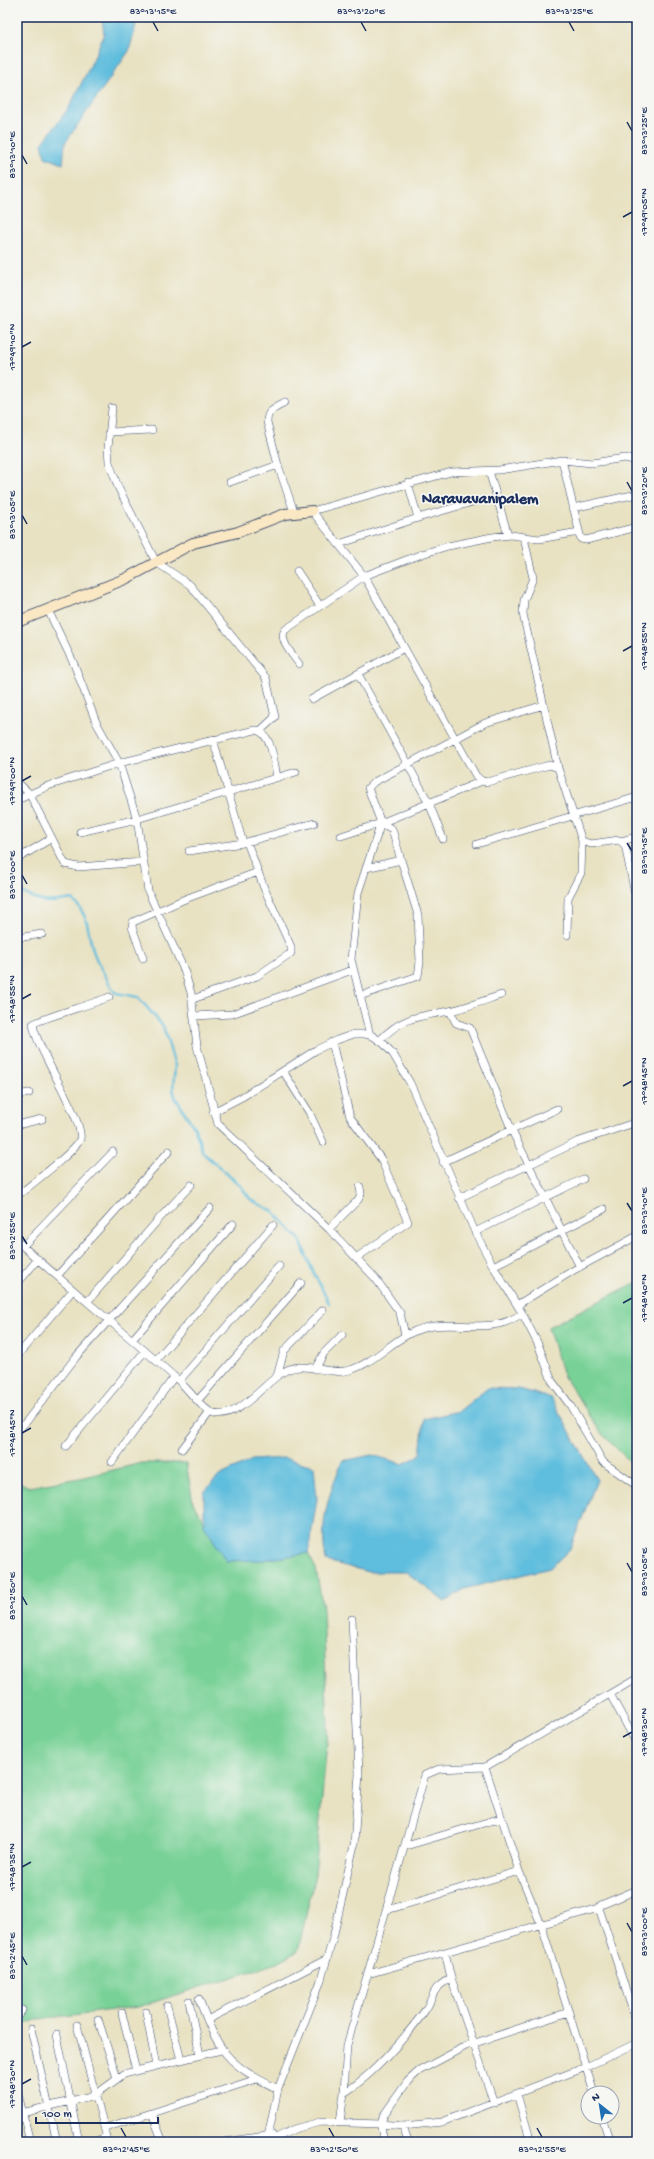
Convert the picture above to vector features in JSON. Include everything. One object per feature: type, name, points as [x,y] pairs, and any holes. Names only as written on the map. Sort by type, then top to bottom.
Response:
[{"type":"street","points":[[285,402],[276,406],[267,416],[278,464],[294,512]]},
{"type":"street","points":[[17,800],[29,793],[118,763],[246,731],[260,731],[275,717],[266,678],[190,585],[156,562],[111,470],[108,454],[112,408]]},
{"type":"street","points":[[109,432],[152,430]]},
{"type":"street","points":[[17,622],[120,581],[193,543],[238,532],[294,512],[312,511],[451,472],[489,471],[562,460],[592,463],[625,458],[637,461]]},
{"type":"street","points":[[562,460],[578,532],[581,539],[586,540],[637,527]]},
{"type":"street","points":[[230,482],[278,464]]},
{"type":"street","points":[[489,471],[508,535]]},
{"type":"street","points":[[408,484],[418,518]]},
{"type":"street","points":[[573,508],[637,494]]},
{"type":"street","points":[[339,544],[476,501]]},
{"type":"street","points":[[312,511],[364,576],[454,739],[472,770],[482,781]]},
{"type":"street","points":[[299,664],[284,640],[284,632],[364,576],[448,546],[508,535],[524,538],[544,539],[578,532]]},
{"type":"street","points":[[524,538],[534,578],[524,600],[523,614],[558,768],[582,841],[581,873],[568,898],[566,935]]},
{"type":"street","points":[[297,571],[320,606]]},
{"type":"street","points":[[48,610],[74,664],[96,722],[118,763],[137,819],[148,890],[156,911],[184,970],[193,1000],[197,1046],[213,1112],[218,1124],[329,1229],[356,1258],[395,1303],[402,1320],[405,1335]]},
{"type":"street","points":[[312,699],[404,648]]},
{"type":"street","points":[[358,674],[429,803],[443,839]]},
{"type":"street","points":[[370,1035],[352,970],[351,954],[358,894],[381,823],[368,788],[374,782],[409,765],[485,723],[544,705]]},
{"type":"street","points":[[260,731],[267,738],[277,777]]},
{"type":"street","points":[[193,1000],[257,976],[291,953],[291,947],[245,842],[227,792],[213,739]]},
{"type":"street","points":[[341,836],[381,823],[482,781],[494,781],[550,765],[558,768]]},
{"type":"street","points":[[80,832],[137,819],[296,772]]},
{"type":"street","points":[[17,782],[29,793],[65,864],[74,867],[143,862]]},
{"type":"street","points":[[477,844],[637,797]]},
{"type":"street","points":[[189,851],[245,842],[314,823]]},
{"type":"street","points":[[360,996],[418,976],[420,962],[418,915],[392,829],[381,823]]},
{"type":"street","points":[[582,841],[588,844],[613,840],[621,841],[637,837]]},
{"type":"street","points":[[17,859],[52,838]]},
{"type":"street","points":[[621,841],[626,848],[637,902]]},
{"type":"street","points":[[366,868],[401,860]]},
{"type":"street","points":[[143,958],[131,924],[135,921],[156,911],[258,872]]},
{"type":"street","points":[[17,938],[42,934]]},
{"type":"street","points":[[194,1016],[232,1014],[352,970]]},
{"type":"street","points":[[380,1040],[392,1029],[413,1017],[450,1011],[502,995]]},
{"type":"street","points":[[17,1196],[69,1152],[80,1139],[73,1113],[55,1078],[33,1024],[40,1019],[58,1016],[110,997]]},
{"type":"street","points":[[450,1011],[456,1023],[470,1028],[512,1131],[580,1267]]},
{"type":"street","points":[[213,1112],[242,1097],[316,1050],[332,1042],[354,1034],[370,1035],[380,1040],[393,1054],[403,1070],[475,1232],[493,1266],[522,1313],[538,1344],[552,1381],[570,1405],[600,1458],[611,1469],[637,1486]]},
{"type":"street","points":[[332,1042],[351,1120],[382,1160],[408,1222],[356,1258]]},
{"type":"street","points":[[283,1071],[309,1112],[323,1142]]},
{"type":"street","points":[[17,1095],[29,1093]]},
{"type":"street","points":[[443,1162],[557,1109]]},
{"type":"street","points":[[17,1125],[42,1119]]},
{"type":"street","points":[[460,1198],[578,1142],[637,1122]]},
{"type":"street","points":[[58,1276],[169,1151]]},
{"type":"street","points":[[112,1152],[20,1244],[156,1360],[210,1412],[219,1414],[238,1408],[277,1376],[292,1368],[332,1371],[350,1370],[369,1361],[405,1335],[434,1326],[494,1326],[514,1319],[522,1313]]},
{"type":"street","points":[[475,1232],[582,1179]]},
{"type":"street","points":[[88,1301],[158,1220],[191,1185]]},
{"type":"street","points":[[329,1229],[358,1200],[360,1187]]},
{"type":"street","points":[[17,1431],[26,1422],[76,1357],[210,1208]]},
{"type":"street","points":[[493,1266],[604,1209]]},
{"type":"street","points":[[132,1340],[233,1224]]},
{"type":"street","points":[[156,1360],[273,1225]]},
{"type":"street","points":[[517,1305],[580,1267],[637,1236]]},
{"type":"street","points":[[17,1284],[38,1259]]},
{"type":"street","points":[[112,1462],[176,1379],[279,1266]]},
{"type":"street","points":[[198,1400],[301,1283]]},
{"type":"street","points":[[17,1356],[73,1290]]},
{"type":"street","points":[[277,1376],[284,1351],[323,1310]]},
{"type":"street","points":[[315,1369],[324,1353],[342,1334]]},
{"type":"street","points":[[66,1446],[145,1351]]},
{"type":"street","points":[[182,1448],[210,1412]]},
{"type":"street","points":[[268,2139],[278,2089],[320,1983],[352,1860],[356,1830],[358,1760],[352,1619]]},
{"type":"street","points":[[340,2122],[344,2093],[347,2045],[406,1846],[425,1775],[432,1770],[439,1769],[486,1767],[637,1678]]},
{"type":"street","points":[[610,1694],[636,1740]]},
{"type":"street","points":[[486,1767],[519,1871],[541,1924],[592,2085]]},
{"type":"street","points":[[406,1846],[501,1818]]},
{"type":"street","points":[[387,1910],[519,1871]]},
{"type":"street","points":[[368,1974],[599,1908],[601,1905],[637,1890]]},
{"type":"street","points":[[599,1908],[637,2024]]},
{"type":"street","points":[[445,1952],[451,1978],[494,2103]]},
{"type":"street","points":[[207,2020],[327,1959]]},
{"type":"street","points":[[344,2093],[373,2071],[423,2013],[436,1987],[451,1978]]},
{"type":"street","points":[[199,1999],[221,2050],[239,2067],[257,2079],[278,2089]]},
{"type":"street","points":[[189,2001],[200,2055]]},
{"type":"street","points":[[167,2006],[181,2060]]},
{"type":"street","points":[[17,2017],[22,2010]]},
{"type":"street","points":[[146,2012],[156,2066]]},
{"type":"street","points":[[384,2142],[381,2124],[385,2111],[413,2076],[456,2050],[473,2043],[569,2012]]},
{"type":"street","points":[[122,2013],[136,2071]]},
{"type":"street","points":[[98,2019],[117,2078]]},
{"type":"street","points":[[77,2025],[108,2140],[91,2142]]},
{"type":"street","points":[[31,2029],[57,2142]]},
{"type":"street","points":[[57,2035],[80,2142]]},
{"type":"street","points":[[628,2048],[637,2036]]},
{"type":"street","points":[[224,2142],[268,2139],[320,2122],[403,2126],[442,2122],[586,2067],[637,2043]]},
{"type":"street","points":[[22,2113],[95,2095],[117,2078],[136,2071],[221,2050]]},
{"type":"street","points":[[104,2128],[152,2114],[257,2079]]},
{"type":"street","points":[[17,2090],[30,2142]]},
{"type":"street","points":[[517,2094],[531,2142]]},
{"type":"street","points":[[152,2114],[163,2142]]},
{"type":"street","points":[[605,2125],[610,2142]]},
{"type":"street","points":[[403,2126],[408,2142]]},
{"type":"green space","points":[[637,1282],[637,1469],[602,1434],[563,1375],[548,1327]]},
{"type":"green space","points":[[142,1463],[186,1463],[193,1502],[226,1561],[263,1560],[308,1553],[316,1569],[323,1609],[328,1730],[315,1875],[298,1951],[277,1963],[138,2007],[39,2019],[17,2027],[17,1481],[29,1487],[80,1478]]},
{"type":"water","points":[[102,17],[138,17],[129,51],[65,143],[63,164],[45,157],[42,144],[70,106],[93,60],[104,34]]},
{"type":"water","points":[[488,1388],[519,1389],[551,1398],[597,1480],[570,1549],[550,1568],[464,1589],[445,1602],[406,1572],[369,1572],[326,1561],[324,1547],[324,1522],[329,1498],[342,1461],[372,1455],[403,1464],[420,1455],[424,1419],[459,1411]]},
{"type":"water","points":[[284,1458],[314,1466],[317,1499],[308,1553],[263,1560],[226,1561],[204,1525],[204,1492],[219,1476],[252,1460]]},
{"type":"waterway","points":[[17,890],[32,898],[49,902],[72,899],[78,906],[86,919],[96,958],[113,990],[116,993],[138,997],[163,1026],[175,1066],[173,1088],[175,1097],[195,1129],[203,1153],[240,1185],[251,1200],[273,1211],[300,1240],[310,1265],[329,1303]]},
{"type":"district","name":"Naravavanipalem","points":[[480,497]]}]
